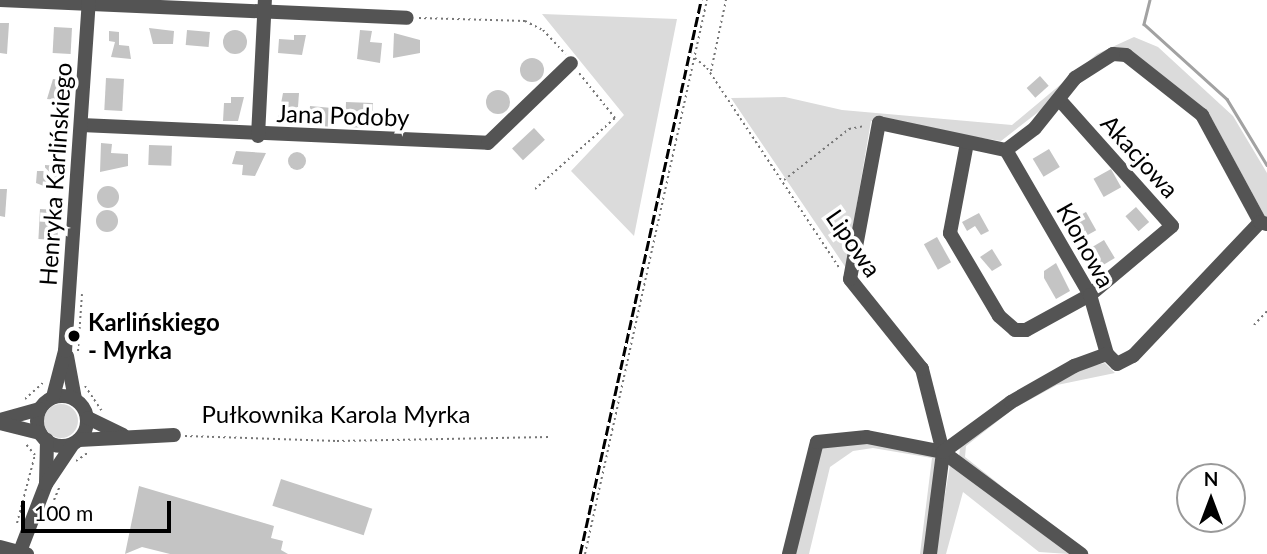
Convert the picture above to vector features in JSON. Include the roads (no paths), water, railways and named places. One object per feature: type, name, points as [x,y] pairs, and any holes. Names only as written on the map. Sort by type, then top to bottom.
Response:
[{"type":"street","points":[[0,0],[264,6],[407,18]]},
{"type":"street","name":"Henryka Karlińskiego","points":[[53,397],[64,380],[71,353],[89,3]]},
{"type":"street","points":[[258,135],[264,6]]},
{"type":"street","points":[[930,554],[943,452],[1011,402],[1074,366],[1133,356],[1264,223],[1202,115],[1126,55],[1098,61],[1006,150],[967,142],[950,233],[999,316],[1015,330],[1026,330],[1090,295]]},
{"type":"street","name":"Jana Podoby","points":[[82,125],[258,135],[488,143],[571,63]]},
{"type":"street","name":"Akacjowa","points":[[1059,99],[1172,226],[1090,295]]},
{"type":"street","name":"Lipowa","points":[[943,452],[922,369],[850,279],[879,123],[967,142]]},
{"type":"street","name":"Klonowa","points":[[1006,150],[1090,295],[1112,359]]},
{"type":"street","name":"Henryka Karlińskiego","points":[[64,380],[75,399]]},
{"type":"street","points":[[0,422],[19,421],[40,409],[53,397],[75,399],[102,432]]},
{"type":"street","points":[[40,409],[46,484]]},
{"type":"street","points":[[0,547],[22,553],[46,484],[76,442],[88,418]]},
{"type":"street","points":[[19,421],[43,437],[76,442]]},
{"type":"street","name":"Pułkownika Karola Myrka","points":[[76,442],[102,432],[123,435],[174,435]]},
{"type":"street","points":[[789,554],[814,447],[828,438],[867,437],[943,452],[1081,554]]},
{"type":"waterway","points":[[1150,0],[1144,24],[1227,99],[1267,165]]},
{"type":"railway","points":[[580,554],[701,0]]},
{"type":"place","name":"Karlińskiego - Myrka","points":[[74,336]]}]
